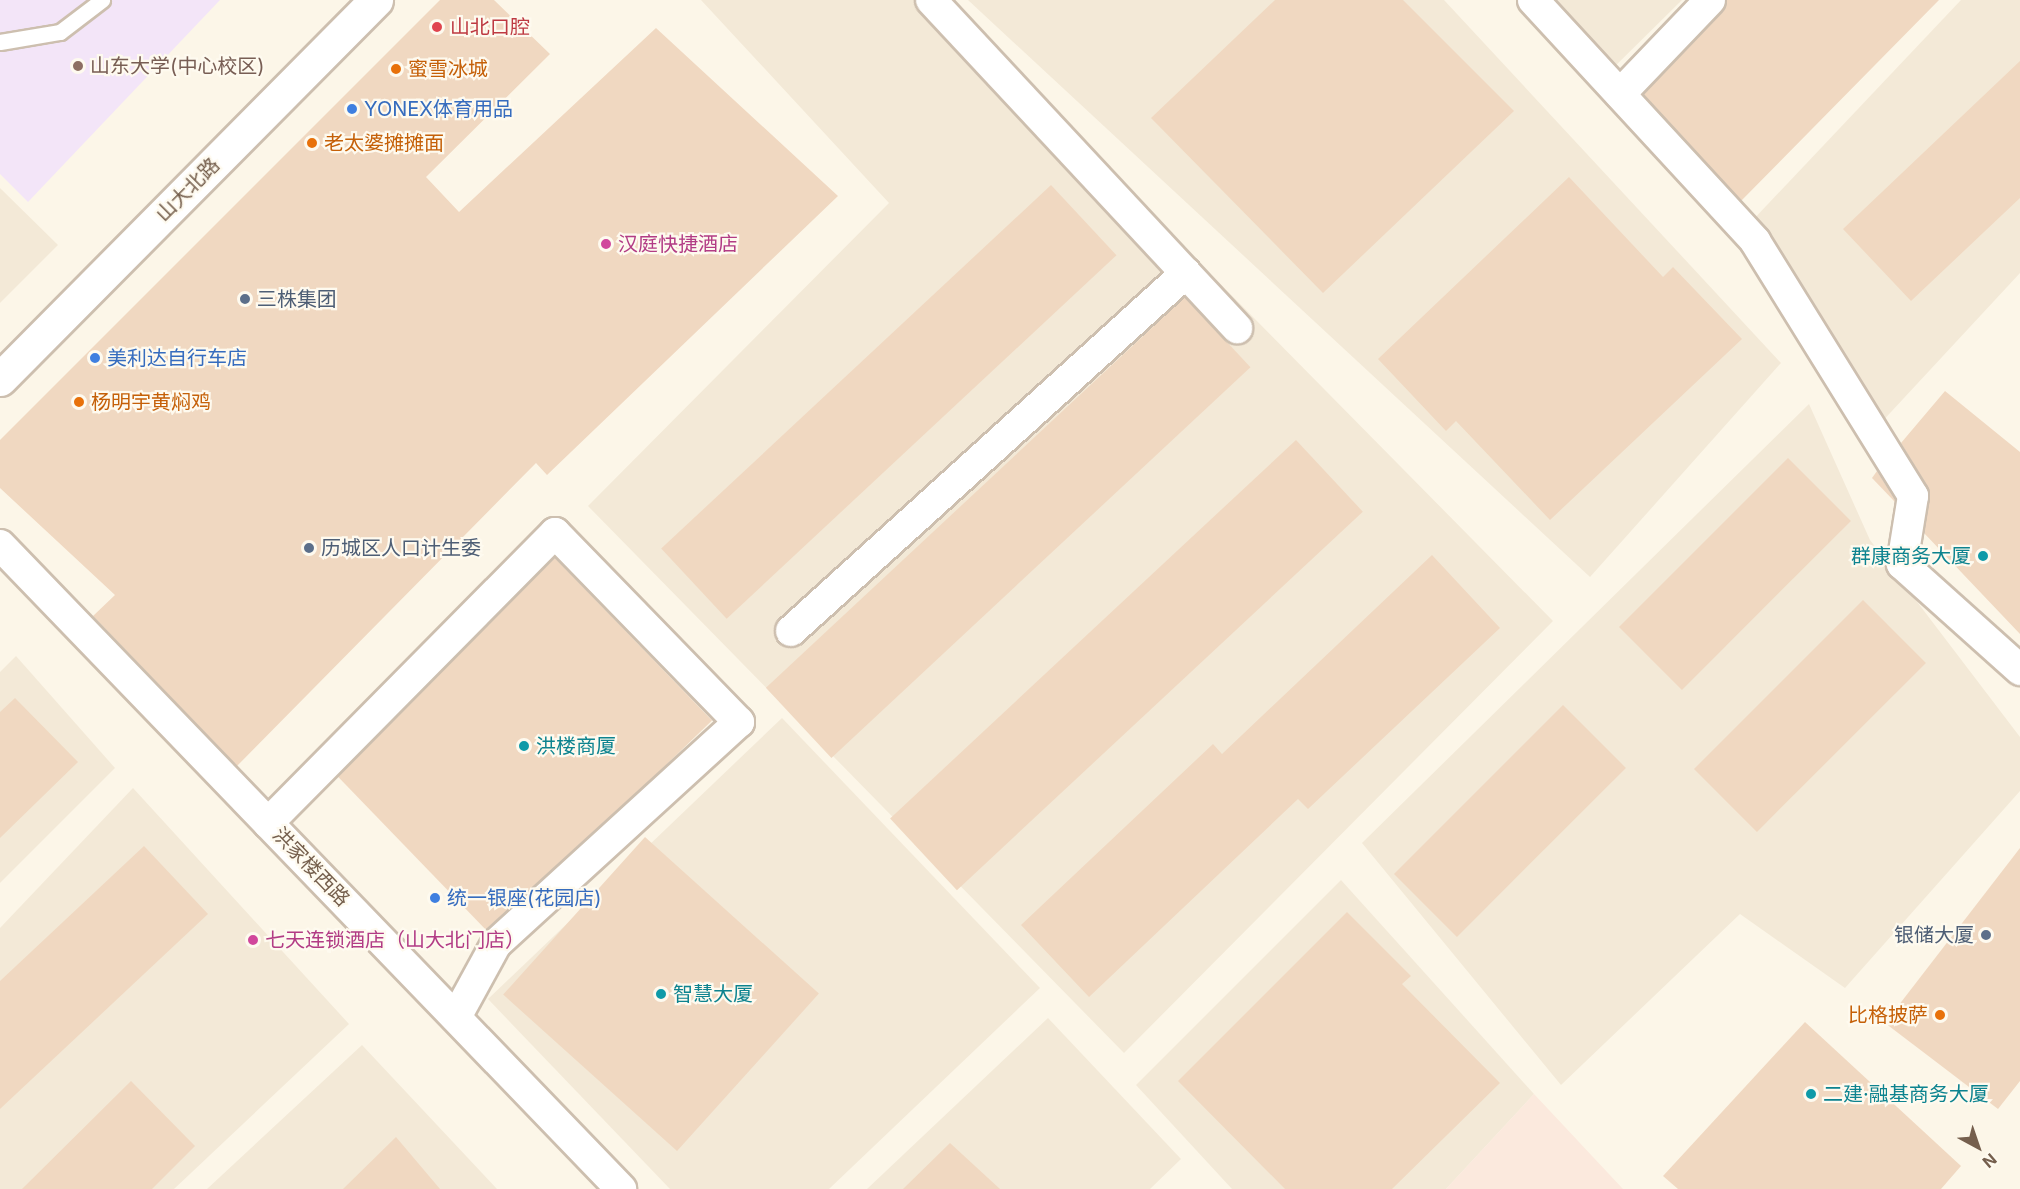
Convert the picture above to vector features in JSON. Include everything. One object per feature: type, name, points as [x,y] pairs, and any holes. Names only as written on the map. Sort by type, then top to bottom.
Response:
[{"type":"main road","name":"山大北路","points":[[0,354],[368,1]]},
{"type":"main road","name":"山大北路","points":[[0,379],[368,1]]},
{"type":"street","points":[[931,0],[1237,328]]},
{"type":"street","points":[[1533,0],[1755,241],[1913,496],[1902,564],[2020,670]]},
{"type":"street","points":[[1620,94],[1710,0]]},
{"type":"street","points":[[792,631],[1186,273]]},
{"type":"street","points":[[268,823],[555,533],[740,722],[496,944],[456,1017]]},
{"type":"street","name":"洪家楼西路","points":[[0,545],[621,1189]]},
{"type":"lane","points":[[0,42],[60,32],[102,0]]},
{"type":"shaded area","name":"山东大学(中心校区)","points":[[0,0],[220,0],[28,202],[0,174]]},
{"type":"shaded area","points":[[701,0],[940,0],[1553,621],[1124,1053],[588,506],[889,203]]},
{"type":"shaded area","points":[[968,0],[1444,0],[1781,363],[1590,577]]},
{"type":"shaded area","points":[[1525,0],[1682,0],[1598,83]]},
{"type":"shaded area","points":[[1961,0],[2020,0],[2020,273],[1878,426],[1751,222]]},
{"type":"shaded area","points":[[0,188],[58,245],[0,303]]},
{"type":"shaded area","points":[[1809,404],[1870,540],[2020,737],[2020,791],[1845,988],[1740,914],[1561,1085],[1362,843]]},
{"type":"shaded area","points":[[16,656],[115,768],[0,883],[0,672]]},
{"type":"shaded area","points":[[782,718],[1040,988],[829,1189],[670,1189],[488,999]]},
{"type":"shaded area","points":[[133,788],[349,1024],[174,1189],[0,1189],[0,928]]},
{"type":"shaded area","points":[[1341,880],[1534,1094],[1446,1189],[1232,1189],[1136,1085]]},
{"type":"shaded area","points":[[1048,1018],[1181,1159],[1150,1189],[867,1189]]},
{"type":"shaded area","points":[[362,1045],[497,1189],[207,1189]]},
{"type":"shaded area","points":[[1534,1094],[1623,1189],[1446,1189]]},
{"type":"building","points":[[440,0],[494,0],[550,54],[426,177],[459,212],[656,28],[838,196],[547,475],[536,463],[237,766],[93,616],[115,595],[0,488],[0,440]]},
{"type":"building","points":[[1275,0],[1403,0],[1514,111],[1323,293],[1151,118]]},
{"type":"building","points":[[1727,0],[1939,0],[1741,201],[1643,94],[1722,12]]},
{"type":"building","points":[[2020,61],[2020,198],[1911,301],[1843,229]]},
{"type":"building","points":[[1569,177],[1663,277],[1673,267],[1742,339],[1550,520],[1456,421],[1446,431],[1378,359]]},
{"type":"building","points":[[1051,185],[1116,255],[727,619],[661,549]]},
{"type":"building","points":[[1185,297],[1250,367],[831,758],[766,688]]},
{"type":"building","name":"群康商务大厦","points":[[1945,391],[2020,452],[2020,634],[1924,533],[1928,488],[1901,443]]},
{"type":"building","points":[[1296,440],[1363,512],[957,890],[890,819]]},
{"type":"building","points":[[1788,458],[1851,521],[1682,690],[1619,627]]},
{"type":"building","points":[[1877,471],[1895,500],[1895,502],[1872,478]]},
{"type":"building","points":[[1432,555],[1500,628],[1308,809],[1298,799],[1089,997],[1021,925],[1213,744],[1222,754]]},
{"type":"building","name":"洪楼商厦","points":[[555,558],[712,721],[490,935],[333,772]]},
{"type":"building","points":[[1863,600],[1926,663],[1757,832],[1694,769]]},
{"type":"building","points":[[15,698],[78,762],[0,838],[0,712]]},
{"type":"building","points":[[1563,705],[1626,768],[1457,937],[1394,874]]},
{"type":"building","name":"智慧大厦","points":[[645,837],[819,994],[677,1151],[503,995]]},
{"type":"building","points":[[144,846],[208,914],[0,1109],[0,981]]},
{"type":"building","name":"银储大厦","points":[[2020,848],[2020,1081],[1998,1109],[1885,1023]]},
{"type":"building","points":[[1347,912],[1411,976],[1402,984],[1500,1083],[1392,1189],[1285,1189],[1178,1081]]},
{"type":"building","name":"二建·融基商务大厦","points":[[1805,1022],[1961,1166],[1941,1189],[1678,1189],[1663,1176]]},
{"type":"building","points":[[131,1081],[195,1146],[152,1189],[22,1189]]},
{"type":"building","points":[[396,1137],[440,1189],[343,1189]]},
{"type":"building","points":[[950,1143],[1000,1189],[903,1189]]},
{"type":"place","name":"山北口腔","points":[[437,27]]},
{"type":"place","name":"山东大学(中心校区)","points":[[78,66]]},
{"type":"place","name":"蜜雪冰城","points":[[396,69]]},
{"type":"place","name":"YONEX体育用品","points":[[352,109]]},
{"type":"place","name":"老太婆摊摊面","points":[[312,143]]},
{"type":"place","name":"汉庭快捷酒店","points":[[606,244]]},
{"type":"place","name":"三株集团","points":[[245,299]]},
{"type":"place","name":"美利达自行车店","points":[[95,358]]},
{"type":"place","name":"杨明宇黄焖鸡","points":[[79,402]]},
{"type":"place","name":"历城区人口计生委","points":[[309,548]]},
{"type":"place","name":"群康商务大厦","points":[[1983,556]]},
{"type":"place","name":"洪楼商厦","points":[[524,746]]},
{"type":"place","name":"统一银座(花园店)","points":[[435,898]]},
{"type":"place","name":"银储大厦","points":[[1986,935]]},
{"type":"place","name":"七天连锁酒店（山大北门店）","points":[[253,940]]},
{"type":"place","name":"智慧大厦","points":[[661,994]]},
{"type":"place","name":"比格披萨","points":[[1940,1015]]},
{"type":"place","name":"二建·融基商务大厦","points":[[1811,1094]]}]
